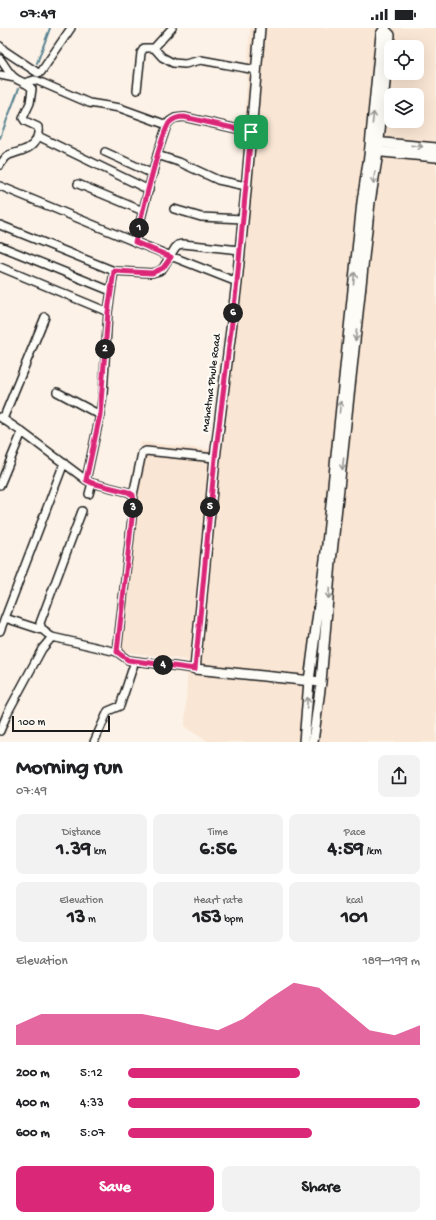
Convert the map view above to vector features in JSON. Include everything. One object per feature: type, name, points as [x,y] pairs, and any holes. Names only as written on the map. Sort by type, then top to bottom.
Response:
[{"type":"street","points":[[0,46],[38,73],[41,72],[71,28]]},
{"type":"street","points":[[137,90],[141,53],[144,48],[154,48],[172,28]]},
{"type":"street","name":"Mahatma Phule Road","points":[[195,669],[215,458],[237,282],[260,28]]},
{"type":"street","points":[[304,742],[309,681],[354,318],[370,202],[381,34],[385,29]]},
{"type":"street","points":[[154,48],[162,57],[173,63],[186,64],[201,60],[256,70]]},
{"type":"street","points":[[0,59],[8,72],[15,78],[30,86],[32,92],[30,103],[24,118],[25,121],[38,127],[39,130],[35,144],[30,148],[9,155],[0,165]]},
{"type":"street","points":[[0,75],[15,78]]},
{"type":"street","points":[[24,83],[34,80],[38,81],[89,103],[120,108],[167,125]]},
{"type":"street","points":[[135,242],[157,155],[167,125],[175,118],[184,117],[251,132]]},
{"type":"street","points":[[38,136],[149,190]]},
{"type":"street","points":[[374,146],[436,148]]},
{"type":"street","points":[[374,146],[436,157]]},
{"type":"street","points":[[105,152],[152,174]]},
{"type":"street","points":[[157,155],[179,162],[218,180],[246,186]]},
{"type":"street","points":[[78,184],[143,211]]},
{"type":"street","points":[[0,186],[171,257],[237,282]]},
{"type":"street","points":[[174,209],[201,216],[243,219]]},
{"type":"street","points":[[0,225],[114,271],[152,273],[163,268],[171,257],[175,248],[178,245],[183,244],[240,250]]},
{"type":"street","points":[[0,246],[111,290]]},
{"type":"street","points":[[0,267],[108,312]]},
{"type":"street","points":[[89,494],[89,481],[100,415],[108,312],[114,271]]},
{"type":"street","points":[[45,317],[2,418],[89,481],[128,492],[133,495]]},
{"type":"street","points":[[313,742],[321,682],[354,318]]},
{"type":"street","points":[[56,392],[100,415]]},
{"type":"street","points":[[0,485],[22,432]]},
{"type":"street","points":[[117,652],[134,500],[133,495],[142,453],[146,450],[215,458]]},
{"type":"street","points":[[0,630],[64,463]]},
{"type":"street","points":[[42,630],[40,623],[82,511]]},
{"type":"street","points":[[3,619],[42,630],[52,637],[117,652],[128,660],[195,669],[321,682]]},
{"type":"street","points":[[0,731],[8,712],[42,649],[52,637]]},
{"type":"street","points":[[94,742],[108,711],[120,706],[135,661]]},
{"type":"shaded area","points":[[250,28],[436,28],[436,742],[209,742],[185,727],[188,660],[112,650],[141,442],[215,450],[239,214]]},
{"type":"waterway","points":[[37,63],[50,28]]},
{"type":"waterway","points":[[0,138],[19,88]]},
{"type":"route","points":[[184,117],[251,132],[237,282],[215,458],[195,669],[128,660],[117,652],[134,500],[133,495],[128,492],[92,483],[86,480],[100,415],[108,312],[114,271],[152,273],[163,268],[171,257],[135,242],[157,155],[167,125],[170,121],[175,118],[184,117]]}]
